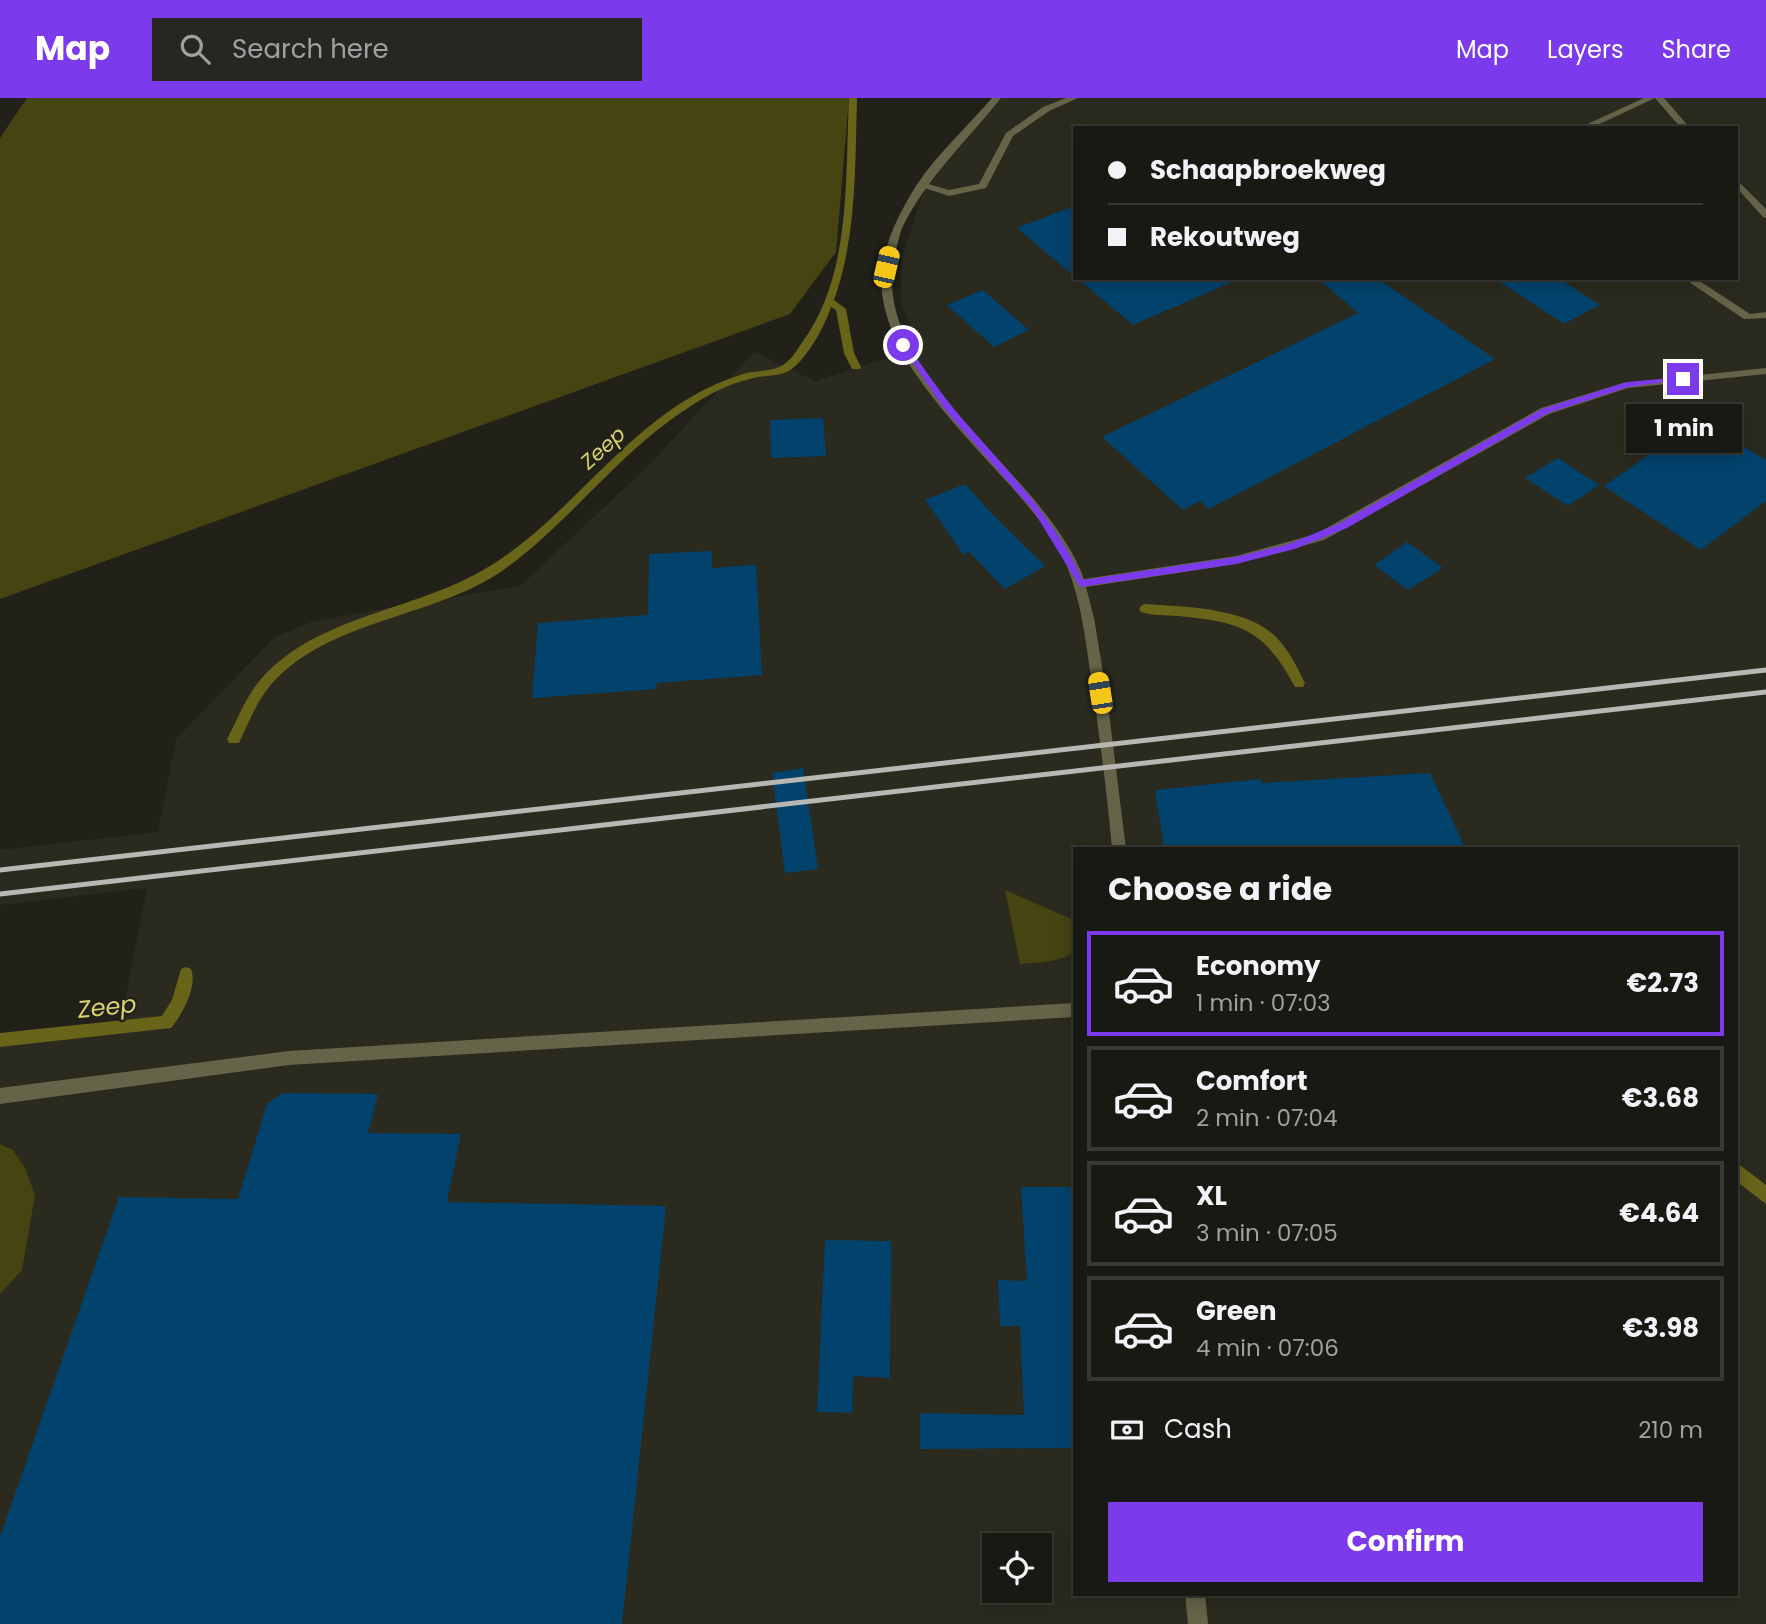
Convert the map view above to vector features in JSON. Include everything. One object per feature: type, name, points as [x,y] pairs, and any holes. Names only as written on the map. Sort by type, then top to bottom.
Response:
[{"type":"street","points":[[997,98],[921,185],[894,236],[886,267],[885,299],[894,327],[949,409],[1050,526],[1080,584],[1088,616],[1113,783],[1119,847]]},
{"type":"street","points":[[921,185],[949,193],[983,186],[1009,135],[1046,109],[1074,98]]},
{"type":"street","points":[[1587,126],[1651,98]]},
{"type":"street","points":[[1659,98],[1684,126]]},
{"type":"street","points":[[1738,184],[1766,215]]},
{"type":"street","points":[[1691,280],[1748,317],[1766,315]]},
{"type":"street","points":[[1080,584],[1236,560],[1320,537],[1545,411],[1627,385],[1766,371]]},
{"type":"street","points":[[0,1096],[289,1058],[1073,1010]]},
{"type":"street","points":[[1195,1596],[1198,1624]]},
{"type":"shaded area","points":[[27,98],[849,98],[836,252],[790,314],[0,599],[0,138]]},
{"type":"shaded area","points":[[1001,98],[1766,98],[1766,1624],[0,1624],[0,1044],[120,1027],[147,888],[0,905],[0,850],[158,832],[176,739],[275,637],[314,621],[520,586],[646,468],[754,352],[815,381],[919,348],[901,303],[901,260],[925,187]]},
{"type":"shaded area","points":[[1005,890],[1073,920],[1071,953],[1050,961],[1020,964]]},
{"type":"shaded area","points":[[0,1144],[13,1150],[25,1168],[35,1195],[22,1270],[0,1294]]},
{"type":"building","points":[[1073,206],[1073,275],[1017,228]]},
{"type":"building","points":[[1079,280],[1236,280],[1133,325]]},
{"type":"building","points":[[1319,280],[1380,280],[1495,359],[1209,509],[1200,501],[1183,510],[1102,437],[1358,313]]},
{"type":"building","points":[[1497,280],[1561,280],[1600,305],[1564,324]]},
{"type":"building","points":[[983,290],[1029,330],[994,347],[947,305]]},
{"type":"building","points":[[823,418],[826,456],[771,458],[770,420]]},
{"type":"building","points":[[1699,420],[1766,460],[1766,501],[1701,550],[1604,486]]},
{"type":"building","points":[[1558,458],[1599,485],[1568,506],[1525,478]]},
{"type":"building","points":[[965,484],[1045,566],[1005,589],[969,552],[964,555],[925,500]]},
{"type":"building","points":[[1407,542],[1443,568],[1408,590],[1374,565]]},
{"type":"building","points":[[712,551],[712,568],[756,565],[762,675],[657,683],[656,689],[532,698],[538,623],[648,615],[649,554]]},
{"type":"building","points":[[803,768],[818,869],[785,873],[772,773]]},
{"type":"building","points":[[1430,773],[1465,847],[1164,847],[1155,790],[1261,779],[1262,783]]},
{"type":"building","points":[[282,1093],[378,1094],[368,1133],[461,1134],[447,1202],[666,1206],[622,1624],[0,1624],[0,1537],[119,1197],[238,1199],[267,1104]]},
{"type":"building","points":[[1021,1187],[1073,1187],[1073,1448],[920,1449],[920,1413],[1024,1415],[1020,1326],[1000,1326],[998,1280],[1027,1281]]},
{"type":"building","points":[[825,1240],[891,1241],[890,1378],[853,1376],[852,1413],[817,1412]]},
{"type":"waterway","name":"Zeep","points":[[234,739],[265,683],[282,666],[304,651],[359,624],[468,584],[496,569],[548,528],[624,454],[674,412],[720,386],[750,375],[782,370],[793,362],[810,340],[825,313],[842,254],[850,191],[853,98]]},
{"type":"waterway","points":[[830,302],[841,309],[849,353],[856,367]]},
{"type":"waterway","points":[[1145,609],[1210,615],[1244,623],[1269,638],[1299,683]]},
{"type":"waterway","name":"Zeep","points":[[0,1040],[166,1023],[177,1006],[186,974]]},
{"type":"waterway","points":[[1738,1172],[1766,1196]]},
{"type":"railway","points":[[0,870],[1766,670]]},
{"type":"railway","points":[[0,894],[1766,692]]},
{"type":"route","points":[[903,345],[949,409],[1037,508],[1060,542],[1080,584],[1236,560],[1291,547],[1343,525],[1545,411],[1627,385],[1683,379]]}]
